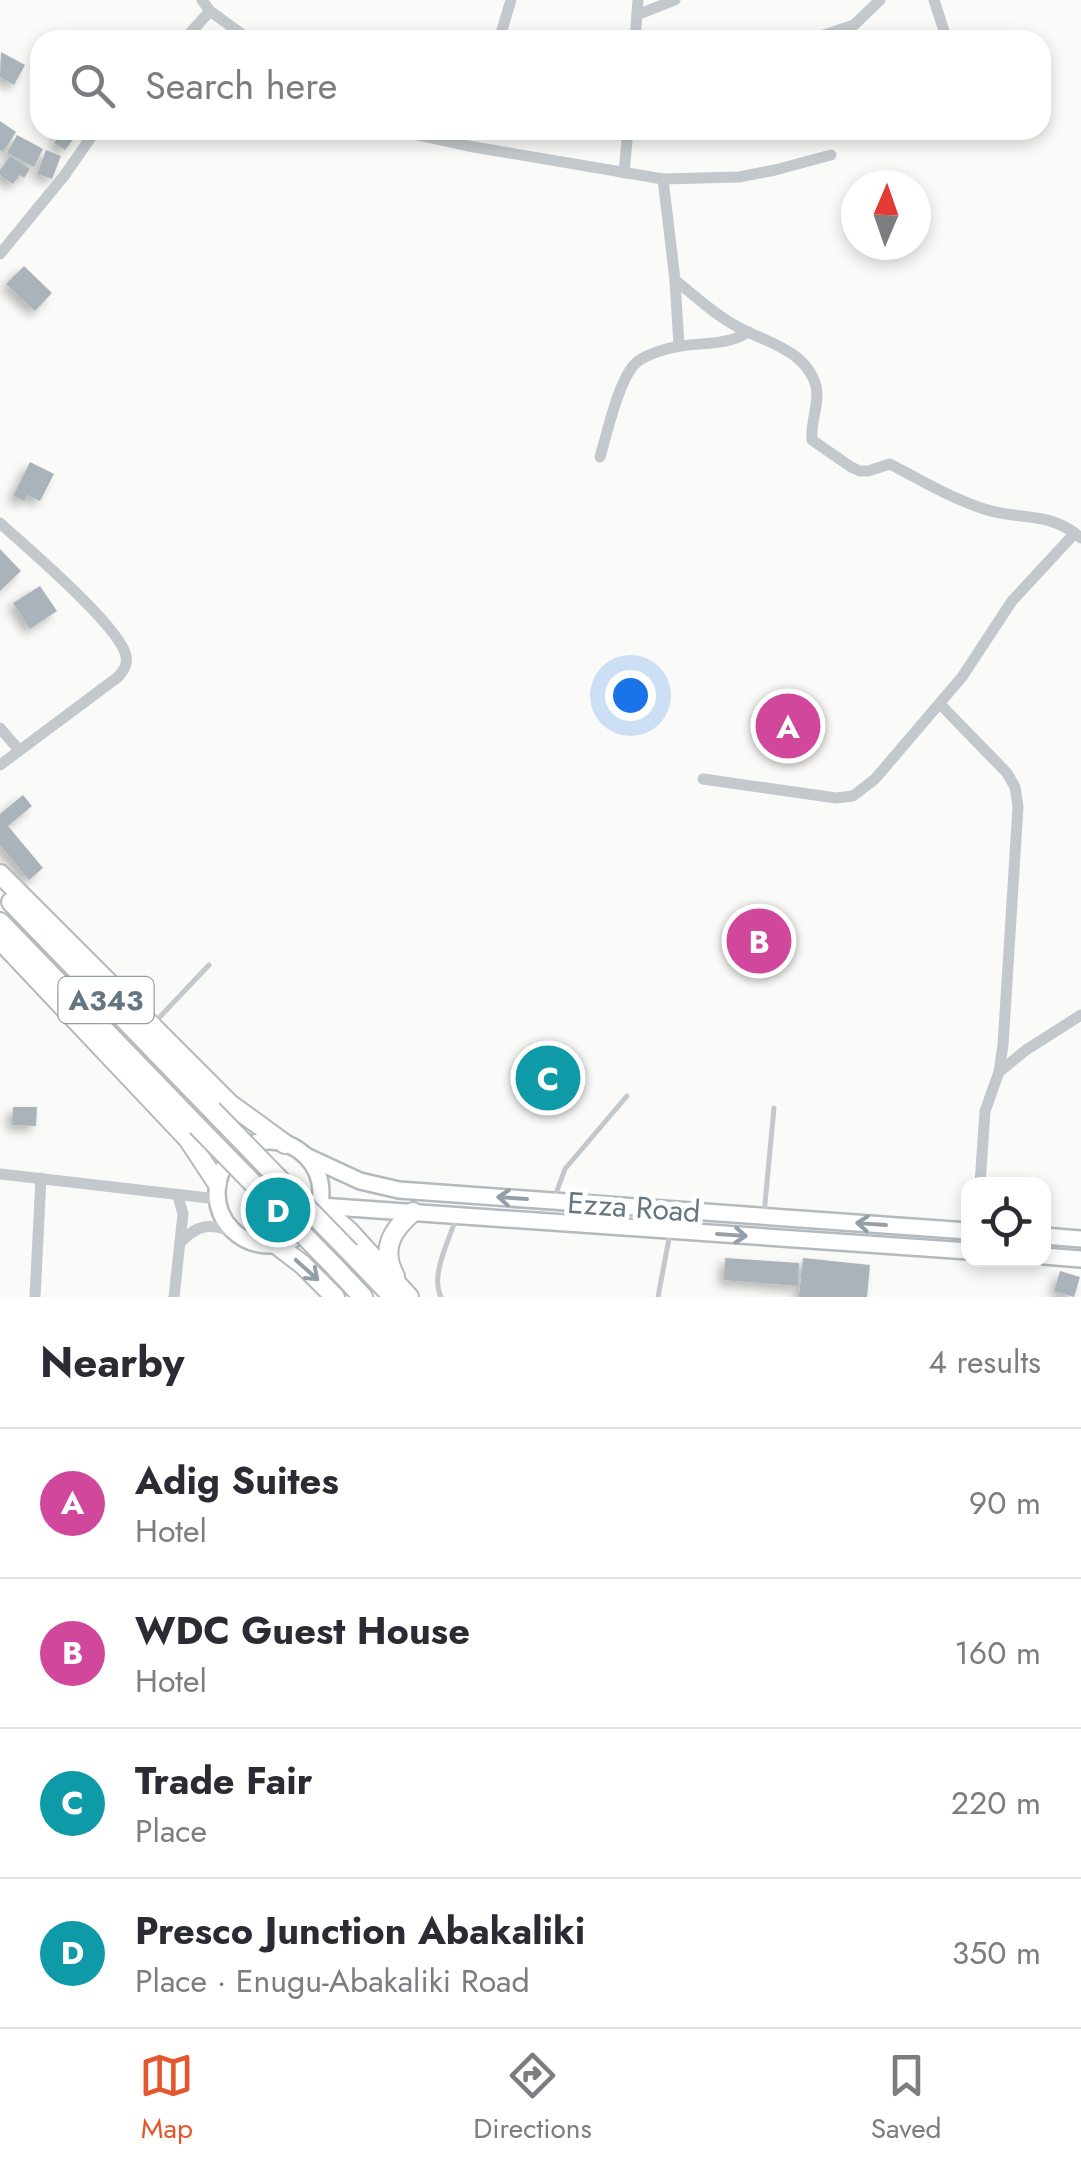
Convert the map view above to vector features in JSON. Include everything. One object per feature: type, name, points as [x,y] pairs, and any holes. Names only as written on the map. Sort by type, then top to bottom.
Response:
[{"type":"highway","points":[[0,874],[230,1104],[285,1144]]},
{"type":"highway","name":"A343","points":[[0,890],[392,1297]]},
{"type":"highway","name":"A343","points":[[0,922],[363,1297]]},
{"type":"highway","points":[[0,940],[188,1138],[217,1191]]},
{"type":"highway","points":[[320,1206],[349,1231],[410,1297]]},
{"type":"highway","points":[[410,1297],[390,1266],[388,1254],[397,1226],[413,1212]]},
{"type":"highway","points":[[277,1245],[335,1297]]},
{"type":"main road","points":[[270,1141],[285,1144],[313,1164],[321,1184],[320,1206],[311,1225],[296,1238],[277,1245],[261,1245],[233,1232],[225,1222],[217,1191],[222,1169],[242,1148],[270,1141]]},
{"type":"main road","name":"Ezza Road","points":[[306,1156],[350,1177],[399,1190],[961,1231]]},
{"type":"main road","name":"Ezza Road","points":[[320,1206],[961,1251]]},
{"type":"main road","points":[[1051,1237],[1081,1239]]},
{"type":"main road","points":[[1051,1256],[1081,1258]]},
{"type":"street","points":[[202,0],[236,30]]},
{"type":"street","points":[[502,30],[511,0]]},
{"type":"street","points":[[636,30],[638,0]]},
{"type":"street","points":[[637,14],[675,0]]},
{"type":"street","points":[[837,30],[854,24],[880,0]]},
{"type":"street","points":[[934,0],[944,30]]},
{"type":"street","points":[[193,30],[210,11]]},
{"type":"street","points":[[0,254],[89,140]]},
{"type":"street","points":[[441,140],[663,178],[739,176],[832,155]]},
{"type":"street","points":[[468,146],[470,140]]},
{"type":"street","points":[[624,173],[627,140]]},
{"type":"street","points":[[663,178],[679,346]]},
{"type":"street","points":[[675,280],[709,307],[790,352],[804,365],[815,382],[818,396],[812,440],[850,467],[868,471],[890,464],[983,508],[1046,518],[1078,535],[1012,601],[962,678],[874,779],[853,796],[836,798],[704,779]]},
{"type":"street","points":[[600,457],[617,399],[634,364],[679,346],[725,343],[749,332]]},
{"type":"street","points":[[0,522],[102,618],[127,657],[126,668],[118,677],[0,765]]},
{"type":"street","points":[[940,704],[1008,772],[1016,787],[1018,806],[1004,1045],[1000,1072],[986,1111],[981,1177]]},
{"type":"street","points":[[0,728],[19,750]]},
{"type":"street","points":[[1000,1072],[1039,1040],[1081,1015]]},
{"type":"street","points":[[0,1174],[178,1196],[217,1191]]},
{"type":"street","points":[[36,1297],[42,1178]]},
{"type":"street","points":[[174,1297],[183,1214],[178,1196]]},
{"type":"street","points":[[180,1243],[202,1227],[215,1225],[233,1232]]},
{"type":"lane","points":[[152,1026],[209,965]]},
{"type":"lane","points":[[553,1201],[564,1169],[626,1096]]},
{"type":"lane","points":[[764,1216],[774,1108]]},
{"type":"lane","points":[[441,1297],[437,1277],[457,1216]]},
{"type":"lane","points":[[658,1297],[671,1230]]},
{"type":"building","points":[[1,52],[25,65],[14,85],[0,77]]},
{"type":"building","points":[[0,121],[16,132],[3,152],[0,150]]},
{"type":"building","points":[[17,135],[43,149],[34,167],[7,153]]},
{"type":"building","points":[[56,140],[72,140],[65,150],[54,143]]},
{"type":"building","points":[[46,150],[61,156],[52,179],[37,174]]},
{"type":"building","points":[[10,156],[30,169],[13,184],[0,175]]},
{"type":"building","points":[[24,266],[52,293],[35,311],[6,284]]},
{"type":"building","points":[[30,462],[54,474],[40,501],[27,495],[24,501],[13,496]]},
{"type":"building","points":[[0,549],[21,571],[0,591]]},
{"type":"building","points":[[40,586],[57,611],[30,629],[13,603]]},
{"type":"building","points":[[23,795],[32,806],[8,826],[43,868],[29,880],[0,845],[0,814]]},
{"type":"building","points":[[13,1107],[37,1107],[36,1126],[12,1125]]},
{"type":"building","points":[[725,1258],[799,1263],[798,1286],[724,1280]]},
{"type":"building","points":[[803,1258],[870,1265],[867,1297],[799,1297]]},
{"type":"building","points":[[1060,1271],[1080,1277],[1074,1297],[1054,1291]]},
{"type":"place","name":"Adig Suites","points":[[788,726]]},
{"type":"place","name":"WDC Guest House","points":[[759,941]]},
{"type":"place","name":"Trade Fair","points":[[548,1078]]},
{"type":"place","name":"Presco Junction Abakaliki","points":[[278,1210]]}]
